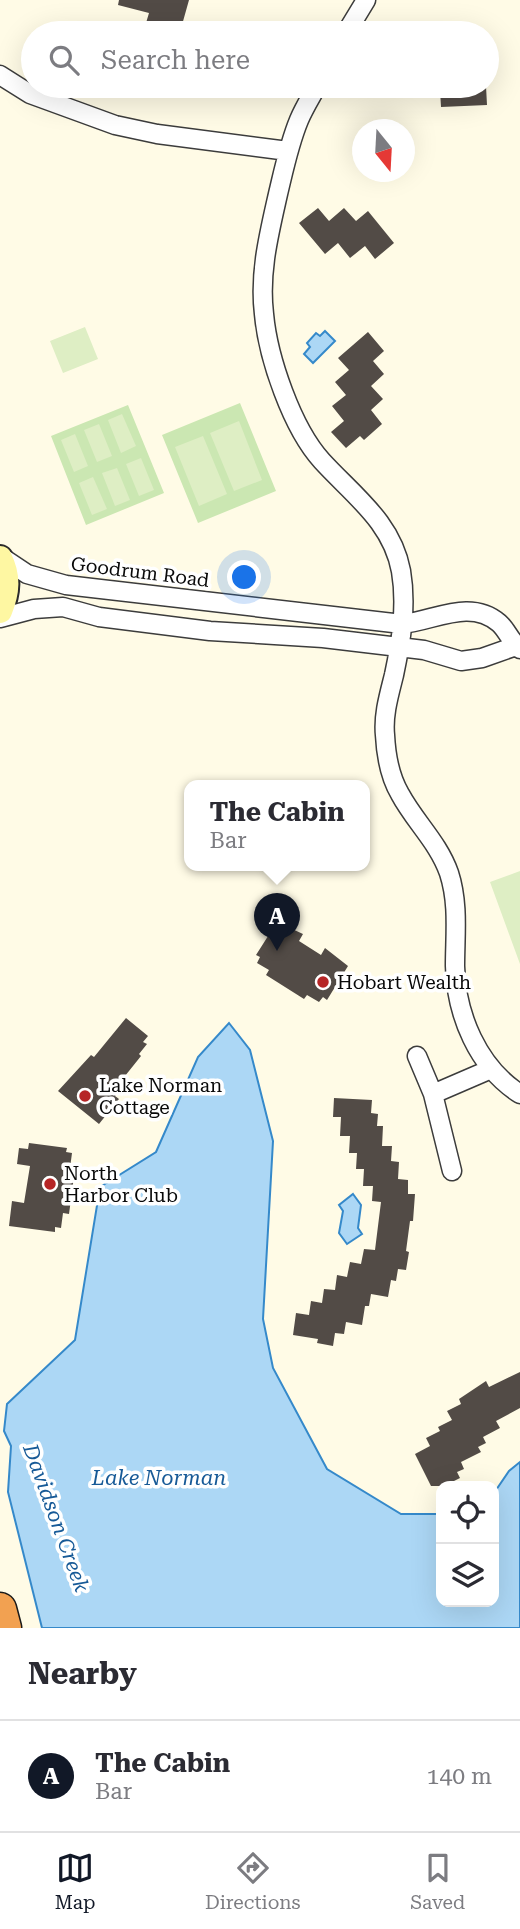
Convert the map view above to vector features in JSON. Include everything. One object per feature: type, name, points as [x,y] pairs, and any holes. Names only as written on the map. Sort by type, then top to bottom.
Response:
[{"type":"highway","points":[[0,1609],[5,1628]]},
{"type":"main road","points":[[0,557],[7,577],[7,589],[0,611]]},
{"type":"street","points":[[353,21],[366,0]]},
{"type":"street","points":[[0,75],[21,88]]},
{"type":"street","points":[[41,98],[115,125],[157,134],[288,151]]},
{"type":"street","points":[[310,98],[299,119],[288,151],[265,251],[262,284],[268,341],[286,397],[307,441],[321,460],[371,509],[386,530],[395,550],[401,571],[403,596],[400,647],[384,735],[389,765],[399,793],[434,841],[449,875],[456,909],[455,969],[458,994],[469,1032],[491,1069],[520,1094]]},
{"type":"street","name":"Goodrum Road","points":[[0,557],[27,574],[66,585],[402,624],[424,621],[453,612],[474,611],[500,623],[518,647],[461,661],[424,650],[323,638],[211,631],[99,617],[64,607],[34,609],[0,618]]},
{"type":"street","points":[[417,1056],[432,1094],[452,1171]]},
{"type":"street","points":[[432,1094],[491,1069]]},
{"type":"green space","points":[[85,327],[98,359],[63,373],[50,341]]},
{"type":"green space","points":[[240,403],[276,491],[198,523],[162,435]]},
{"type":"green space","points":[[128,405],[164,493],[86,525],[51,436]]},
{"type":"green space","points":[[122,414],[136,446],[121,453],[108,420]]},
{"type":"green space","points":[[239,421],[262,480],[234,491],[210,433]]},
{"type":"green space","points":[[99,424],[112,456],[97,462],[84,430]]},
{"type":"green space","points":[[75,434],[88,466],[74,472],[61,440]]},
{"type":"green space","points":[[203,436],[227,494],[199,506],[175,447]]},
{"type":"green space","points":[[141,458],[154,490],[139,496],[126,464]]},
{"type":"green space","points":[[117,468],[130,500],[115,506],[102,473]]},
{"type":"green space","points":[[93,477],[107,509],[92,515],[79,483]]},
{"type":"green space","points":[[520,871],[520,964],[490,882]]},
{"type":"water","points":[[325,331],[335,341],[313,363],[304,354],[310,347],[307,343],[316,333],[320,336]]},
{"type":"water","name":"Lake Norman","points":[[229,1023],[250,1050],[273,1141],[263,1319],[273,1368],[327,1469],[401,1514],[436,1514],[436,1607],[499,1607],[499,1486],[509,1471],[520,1462],[520,1628],[42,1628],[8,1492],[11,1446],[4,1431],[7,1404],[75,1340],[100,1187],[156,1152],[198,1057]]},
{"type":"water","points":[[353,1194],[361,1205],[358,1228],[362,1234],[347,1244],[339,1233],[343,1211],[339,1205]]},
{"type":"building","points":[[119,0],[189,0],[183,21],[147,21],[149,13],[118,5]]},
{"type":"building","points":[[440,98],[487,98],[487,105],[441,107]]},
{"type":"building","points":[[318,208],[329,221],[344,208],[356,221],[368,211],[394,243],[375,259],[365,246],[350,258],[338,243],[325,254],[299,223]]},
{"type":"building","points":[[368,332],[384,351],[373,361],[384,374],[371,386],[383,399],[371,410],[382,424],[364,440],[360,436],[346,448],[331,432],[344,421],[332,406],[346,395],[335,382],[349,370],[338,358]]},
{"type":"building","points":[[277,922],[303,934],[299,941],[321,955],[325,948],[348,966],[327,1000],[323,997],[319,1002],[307,995],[304,999],[266,975],[269,970],[257,963],[260,957],[256,955]]},
{"type":"building","points":[[126,1018],[148,1036],[143,1042],[147,1044],[125,1076],[128,1079],[115,1096],[119,1099],[99,1124],[58,1091],[91,1055],[94,1057]]},
{"type":"building","points":[[334,1098],[372,1100],[371,1113],[378,1114],[377,1126],[383,1126],[382,1146],[392,1146],[391,1161],[399,1162],[398,1179],[408,1180],[408,1194],[415,1194],[413,1221],[410,1221],[406,1251],[409,1252],[406,1270],[398,1269],[396,1281],[391,1280],[388,1297],[371,1294],[369,1306],[365,1306],[362,1325],[346,1322],[344,1334],[335,1333],[333,1346],[317,1343],[318,1339],[293,1335],[296,1313],[309,1315],[311,1301],[322,1303],[324,1289],[335,1290],[337,1275],[347,1277],[350,1262],[361,1264],[364,1249],[375,1250],[381,1202],[372,1201],[373,1186],[363,1186],[364,1169],[356,1169],[357,1153],[349,1153],[350,1136],[340,1136],[341,1117],[333,1117]]},
{"type":"building","name":"North Harbor Club","points":[[29,1143],[67,1148],[66,1152],[72,1153],[70,1168],[75,1169],[69,1214],[63,1213],[61,1228],[55,1227],[55,1232],[9,1226],[12,1201],[24,1203],[30,1166],[17,1164],[19,1148],[28,1149]]},
{"type":"building","points":[[520,1372],[520,1408],[496,1421],[500,1428],[483,1437],[486,1443],[478,1447],[481,1452],[461,1462],[464,1469],[457,1472],[460,1478],[454,1481],[436,1481],[436,1486],[431,1486],[415,1454],[430,1446],[426,1438],[440,1431],[438,1427],[452,1420],[447,1411],[461,1404],[459,1399],[486,1381],[489,1387]]},
{"type":"place","name":"The Cabin","points":[[277,951]]},
{"type":"place","name":"Hobart Wealth","points":[[323,982]]},
{"type":"place","name":"Lake Norman Cottage","points":[[85,1096]]},
{"type":"place","name":"North Harbor Club","points":[[50,1184]]},
{"type":"water label","name":"Davidson Creek","points":[[56,1518]]}]
